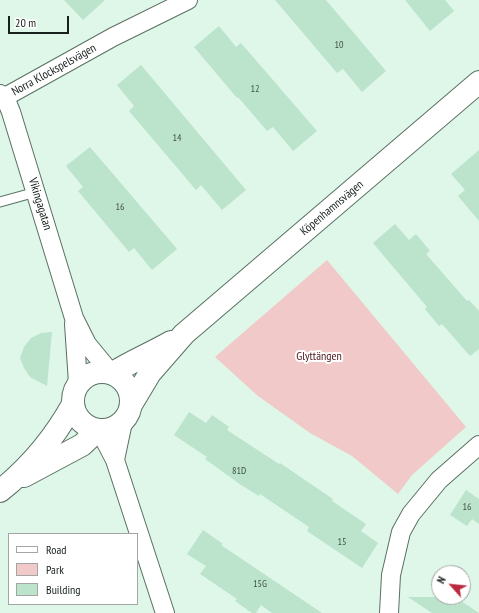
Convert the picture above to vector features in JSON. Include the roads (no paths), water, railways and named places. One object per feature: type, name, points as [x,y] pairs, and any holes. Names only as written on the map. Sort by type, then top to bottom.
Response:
[{"type":"street","name":"Norra Klockspelsvägen","points":[[3,96],[120,33],[188,0]]},
{"type":"street","name":"Köpenhamnsvägen","points":[[128,412],[150,373],[184,334],[479,82]]},
{"type":"street","name":"Vikingagatan","points":[[3,96],[11,112],[74,318],[87,344],[111,373]]},
{"type":"street","name":"Vikingagatan","points":[[74,318],[78,383]]},
{"type":"street","name":"Köpenhamnsvägen","points":[[111,373],[138,358],[155,351],[184,334]]},
{"type":"street","points":[[4,488],[42,449],[62,424],[72,406],[74,390],[78,383],[84,377],[101,371],[111,373],[121,378],[127,385],[131,394],[128,412],[115,460]]},
{"type":"street","points":[[72,406],[81,422],[88,428],[98,431],[116,427],[128,412]]},
{"type":"street","points":[[98,431],[115,460],[165,613]]},
{"type":"street","points":[[4,488],[82,445],[98,431]]},
{"type":"street","points":[[389,613],[391,575],[401,532],[404,526],[411,514],[439,480],[479,445]]},
{"type":"lane","points":[[0,202],[36,192]]},
{"type":"park label","name":"Glyttängen","points":[[319,357]]}]
